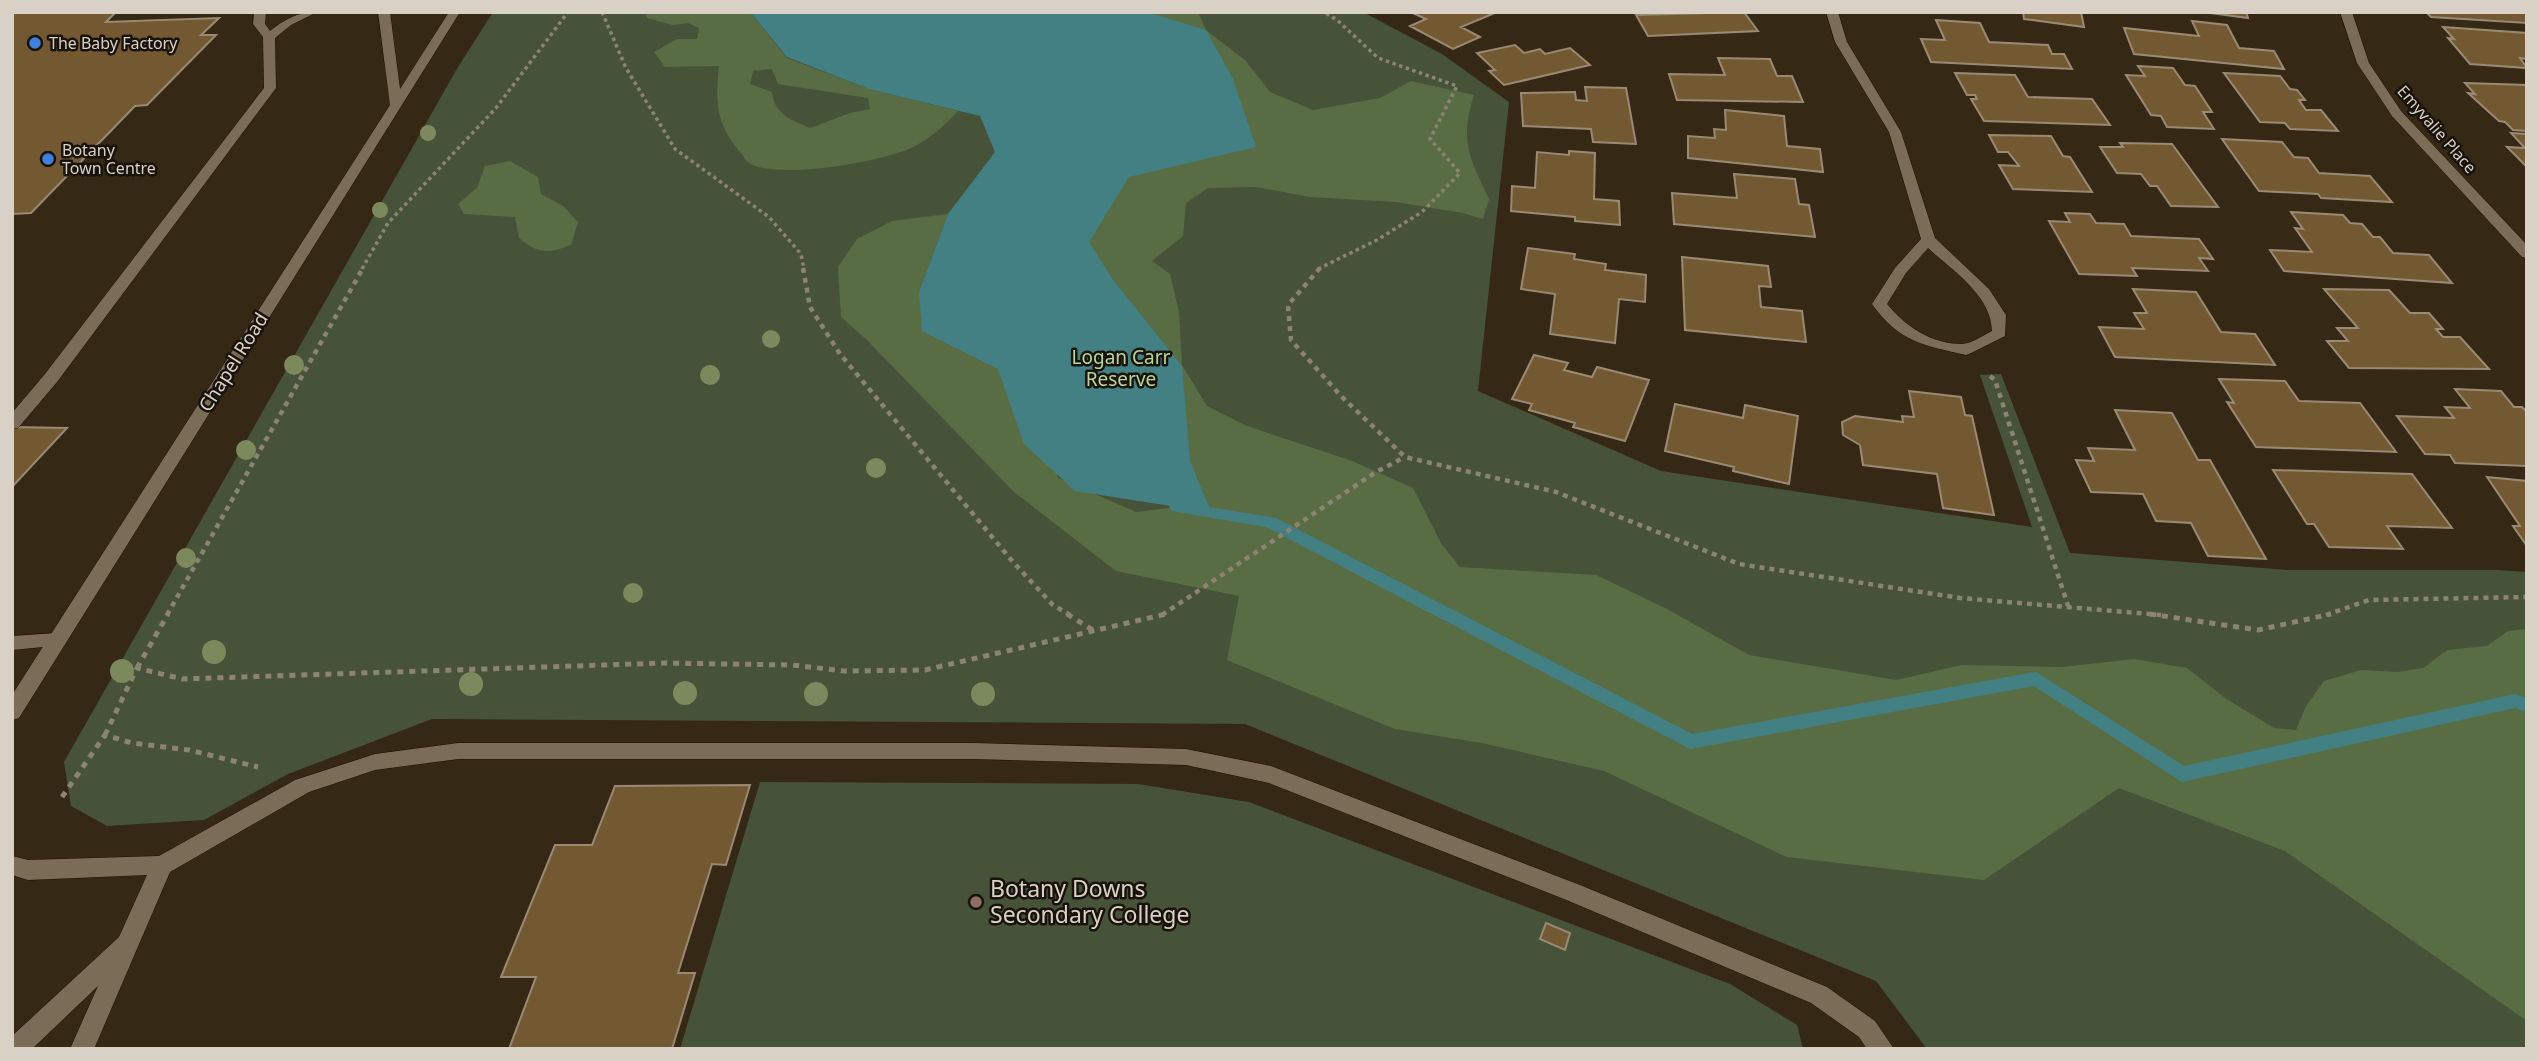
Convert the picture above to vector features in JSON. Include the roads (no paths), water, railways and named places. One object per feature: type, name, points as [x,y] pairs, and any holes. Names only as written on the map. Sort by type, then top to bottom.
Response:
[{"type":"street","points":[[12,424],[51,378],[270,88],[269,37],[259,24],[260,12]]},
{"type":"street","points":[[269,37],[287,23],[312,12]]},
{"type":"street","points":[[384,12],[396,105]]},
{"type":"street","name":"Chapel Road","points":[[12,712],[455,12]]},
{"type":"street","points":[[1832,12],[1841,42],[1895,132],[1928,240],[1984,292],[1999,315],[2000,333],[1966,350],[1919,340],[1896,325],[1879,304],[1900,271],[1928,240]]},
{"type":"street","name":"Emyvalie Place","points":[[2346,12],[2363,63],[2396,113],[2527,254]]},
{"type":"street","points":[[12,643],[57,640]]},
{"type":"street","points":[[12,865],[28,870],[162,865],[302,786],[374,762],[458,751],[974,751],[1186,757],[1271,775],[1572,892],[1819,995],[1867,1029],[1882,1049]]},
{"type":"street","points":[[82,1049],[162,865]]},
{"type":"street","points":[[15,1049],[129,941]]},
{"type":"water","points":[[750,12],[1146,12],[1206,30],[1233,79],[1256,147],[1129,177],[1089,242],[1113,280],[1182,366],[1190,461],[1210,509],[1177,507],[1075,491],[1024,444],[998,369],[922,331],[919,292],[948,214],[995,152],[980,116],[869,89],[787,57]]},
{"type":"waterway","points":[[1177,507],[1270,522],[1690,742],[2036,679],[2182,774],[2515,701],[2527,705]]},
{"type":"place","name":"The Baby Factory","points":[[35,43]]},
{"type":"place","name":"Botany Town Centre","points":[[48,159]]},
{"type":"place","name":"Botany Downs Secondary College","points":[[976,902]]},
{"type":"park label","name":"Logan Carr Reserve","points":[[1121,368]]}]
